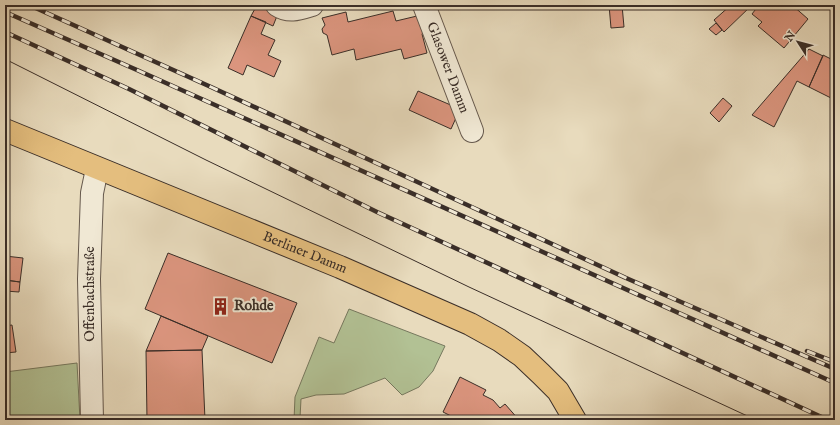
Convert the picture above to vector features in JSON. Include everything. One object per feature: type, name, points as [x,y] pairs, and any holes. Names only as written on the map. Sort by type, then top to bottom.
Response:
[{"type":"main road","name":"Berliner Damm","points":[[5,130],[340,267],[470,324],[499,340],[522,356],[537,369],[558,391],[575,420]]},
{"type":"street","points":[[277,5],[283,9],[293,10],[312,5]]},
{"type":"street","name":"Glasower Damm","points":[[424,5],[472,131]]},
{"type":"street","name":"Offenbachstraße","points":[[92,420],[89,279],[92,193],[97,168]]},
{"type":"green space","points":[[349,309],[445,346],[433,371],[419,387],[402,395],[385,378],[344,394],[316,395],[301,399],[300,418],[294,420],[295,397],[319,337],[334,343]]},
{"type":"green space","points":[[77,363],[80,420],[5,420],[5,372]]},
{"type":"building","points":[[257,5],[265,5],[270,7],[277,16],[273,26],[251,16]]},
{"type":"building","points":[[609,5],[622,5],[624,27],[611,28]]},
{"type":"building","points":[[731,5],[752,5],[724,32],[714,20]]},
{"type":"building","points":[[759,5],[792,5],[808,19],[784,48],[758,26],[762,22],[752,14]]},
{"type":"building","points":[[393,11],[396,21],[417,16],[425,30],[422,34],[427,53],[404,59],[401,49],[356,60],[354,49],[332,55],[327,35],[323,33],[322,29],[325,25],[322,18],[346,12],[348,22]]},
{"type":"building","points":[[251,16],[266,22],[261,34],[275,40],[268,55],[281,61],[274,77],[247,65],[243,75],[228,68]]},
{"type":"building","points":[[716,23],[722,30],[716,35],[709,29]]},
{"type":"building","points":[[809,49],[823,56],[809,87],[797,81],[774,127],[752,115]]},
{"type":"building","points":[[823,55],[835,61],[835,100],[809,87]]},
{"type":"building","points":[[418,91],[460,109],[451,129],[409,110]]},
{"type":"building","points":[[723,98],[732,106],[719,122],[710,113]]},
{"type":"building","name":"Rohde","points":[[168,253],[297,303],[272,363],[145,309]]},
{"type":"building","points":[[5,256],[23,258],[20,282],[5,280]]},
{"type":"building","points":[[5,280],[20,282],[19,292],[5,291]]},
{"type":"building","points":[[161,316],[208,336],[202,350],[146,351]]},
{"type":"building","points":[[12,325],[16,352],[5,353],[5,326]]},
{"type":"building","points":[[202,350],[205,420],[147,420],[146,351]]},
{"type":"building","points":[[460,377],[486,390],[483,395],[493,400],[500,408],[505,404],[519,420],[459,420],[443,412]]},
{"type":"tram line","points":[[5,59],[206,160],[469,287],[756,420]]},
{"type":"railway","points":[[29,5],[626,278],[835,369]]},
{"type":"railway","points":[[5,12],[835,383]]},
{"type":"railway","points":[[5,32],[129,89],[377,212],[828,420]]},
{"type":"railway","points":[[807,351],[835,362]]},
{"type":"place","name":"Rohde","points":[[221,306]]}]
